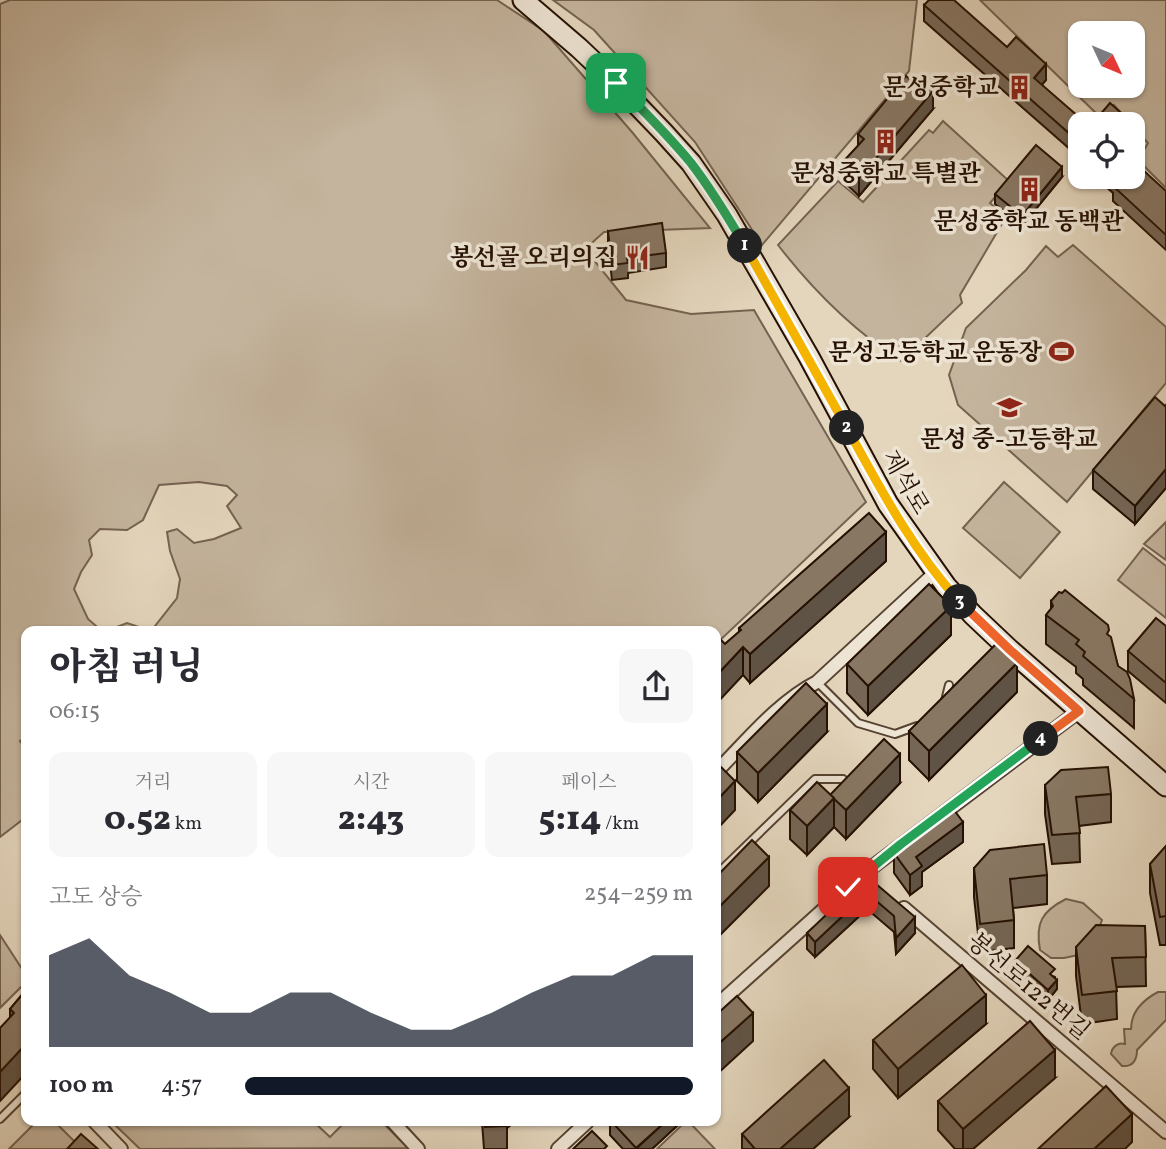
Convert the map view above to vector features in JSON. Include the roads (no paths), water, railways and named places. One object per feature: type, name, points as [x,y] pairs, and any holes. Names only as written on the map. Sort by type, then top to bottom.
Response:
[{"type":"street","name":"제석로","points":[[523,0],[616,83],[699,174],[734,227],[809,357],[888,504],[946,586],[1010,650],[1166,786]]},
{"type":"street","points":[[721,767],[772,715],[803,689],[817,682],[936,572]]},
{"type":"street","points":[[721,1002],[863,874],[1079,711]]},
{"type":"street","points":[[863,874],[876,884]]},
{"type":"street","name":"봉선로122번길","points":[[895,900],[1166,1132]]},
{"type":"street","points":[[98,1126],[121,1149]]},
{"type":"street","points":[[397,1126],[418,1149]]},
{"type":"street","points":[[558,1149],[583,1126]]},
{"type":"lane","points":[[817,682],[858,723],[895,734],[926,723]]},
{"type":"lane","points":[[944,706],[949,685]]},
{"type":"lane","points":[[721,870],[815,779],[843,779]]},
{"type":"lane","points":[[0,1119],[21,1098]]},
{"type":"place","name":"문성중학교","points":[[1019,87]]},
{"type":"place","name":"문성중학교 특별관","points":[[886,142]]},
{"type":"place","name":"문성중학교 동백관","points":[[1029,190]]},
{"type":"place","name":"봉선골 오리의집","points":[[637,257]]},
{"type":"place","name":"문성고등학교 운동장","points":[[1062,352]]},
{"type":"place","name":"문성 중-고등학교","points":[[1009,408]]}]
